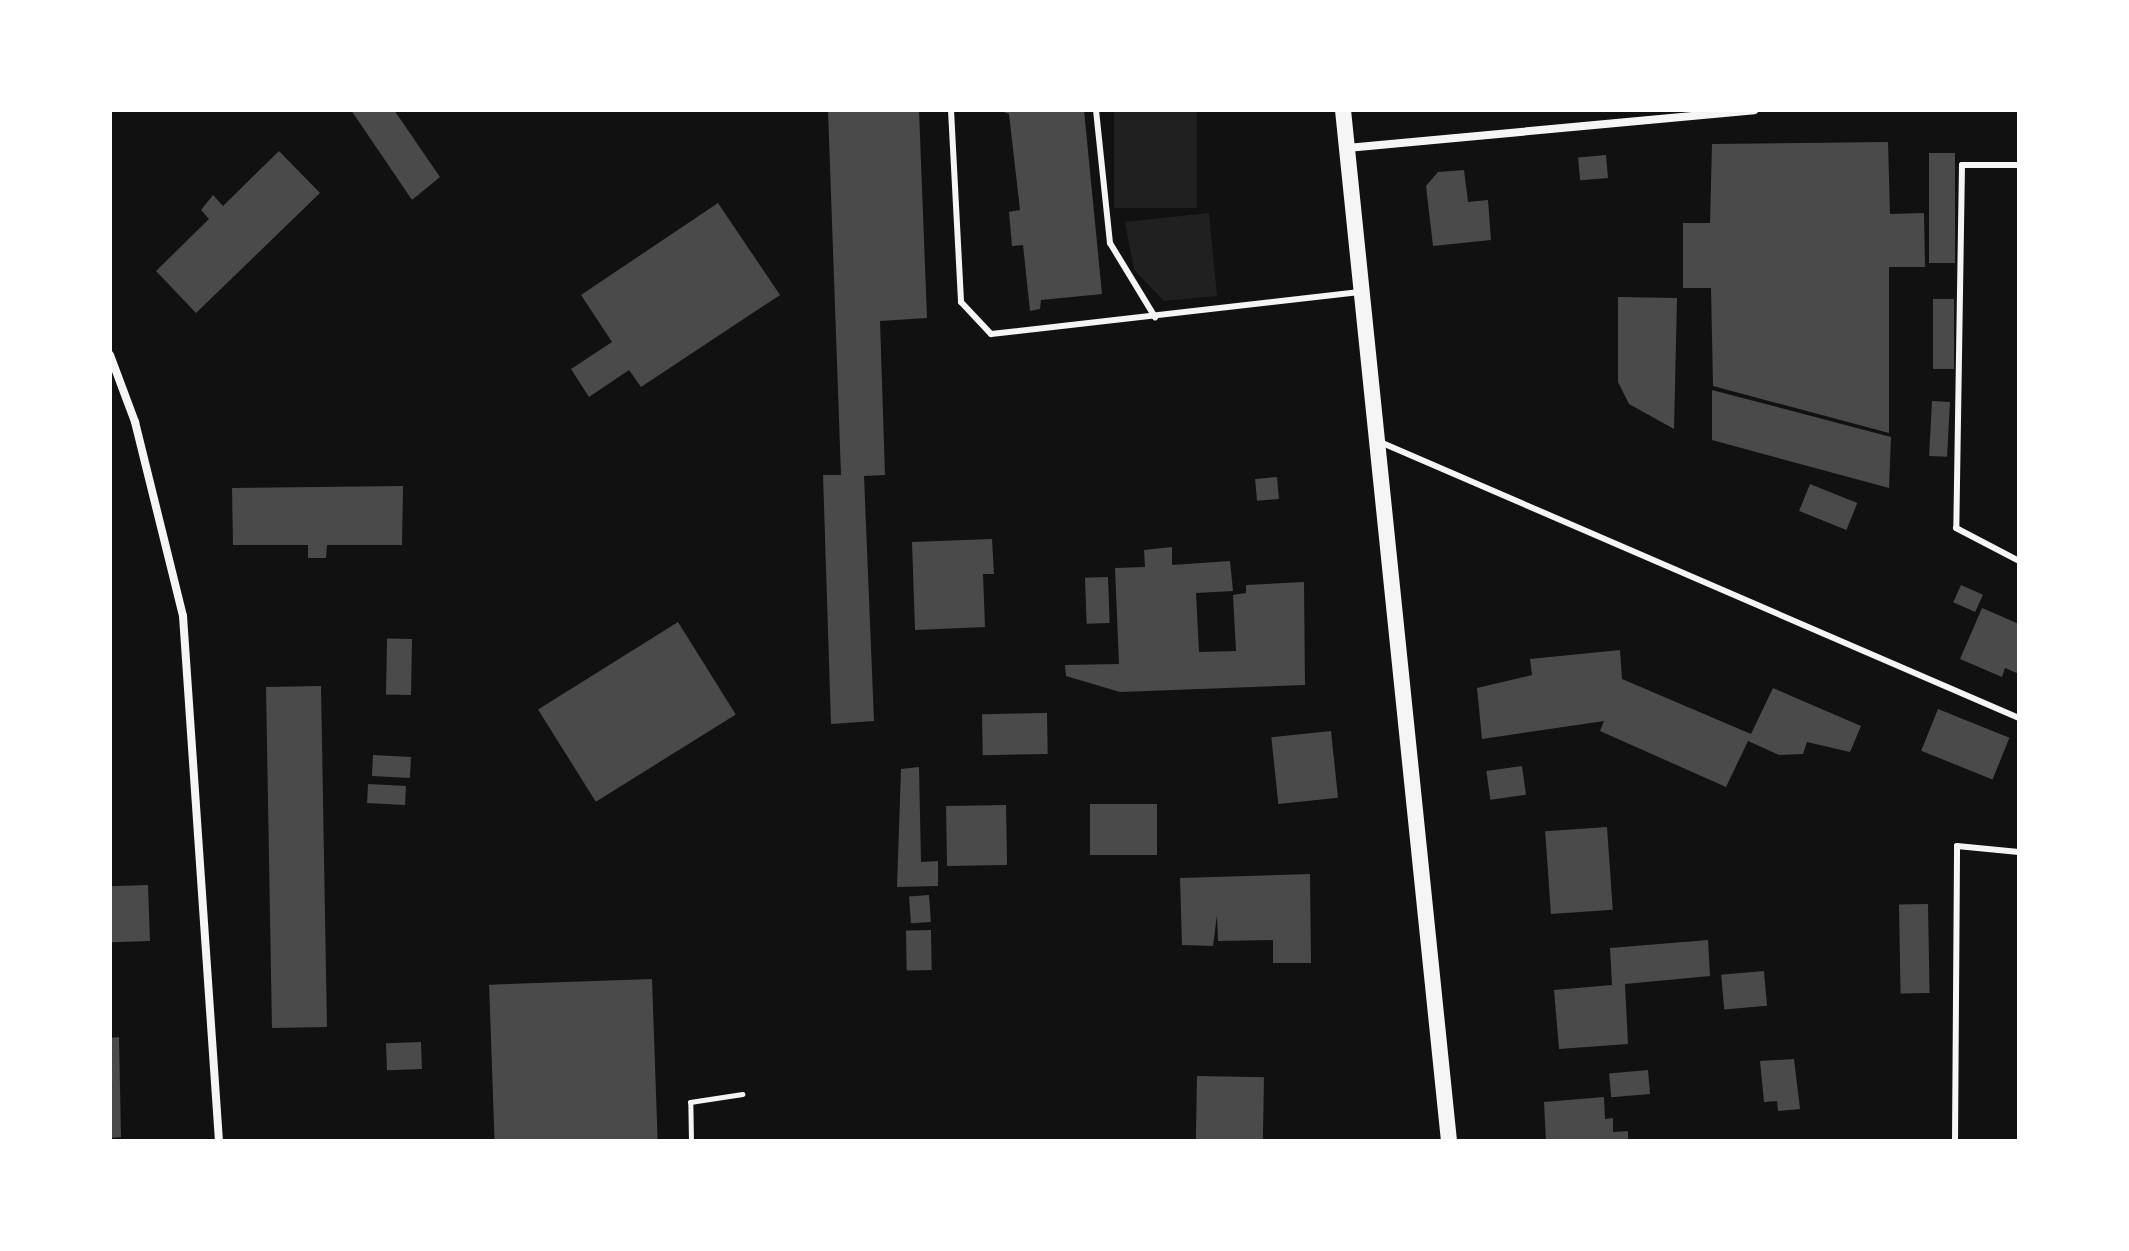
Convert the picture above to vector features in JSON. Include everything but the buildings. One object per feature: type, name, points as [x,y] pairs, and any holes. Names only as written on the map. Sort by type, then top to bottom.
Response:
[{"type":"main road","points":[[1343,110],[1449,1141]]},
{"type":"street","points":[[1347,148],[1754,110]]},
{"type":"street","points":[[110,355],[135,422],[183,616],[219,1141]]},
{"type":"lane","points":[[951,110],[961,302],[972,321],[991,334],[1360,292]]},
{"type":"lane","points":[[1096,110],[1110,243],[1155,317]]},
{"type":"lane","points":[[2019,165],[1962,165],[1956,528],[2019,561]]},
{"type":"lane","points":[[1377,440],[2019,718]]},
{"type":"lane","points":[[1955,1141],[1957,846],[2019,852]]},
{"type":"path","points":[[691,1141],[690,1102],[742,1094]]},
{"type":"shaded area","points":[[1114,110],[1197,110],[1197,208],[1114,208]]},
{"type":"shaded area","points":[[1209,213],[1217,296],[1164,301],[1134,270],[1125,222]]}]
